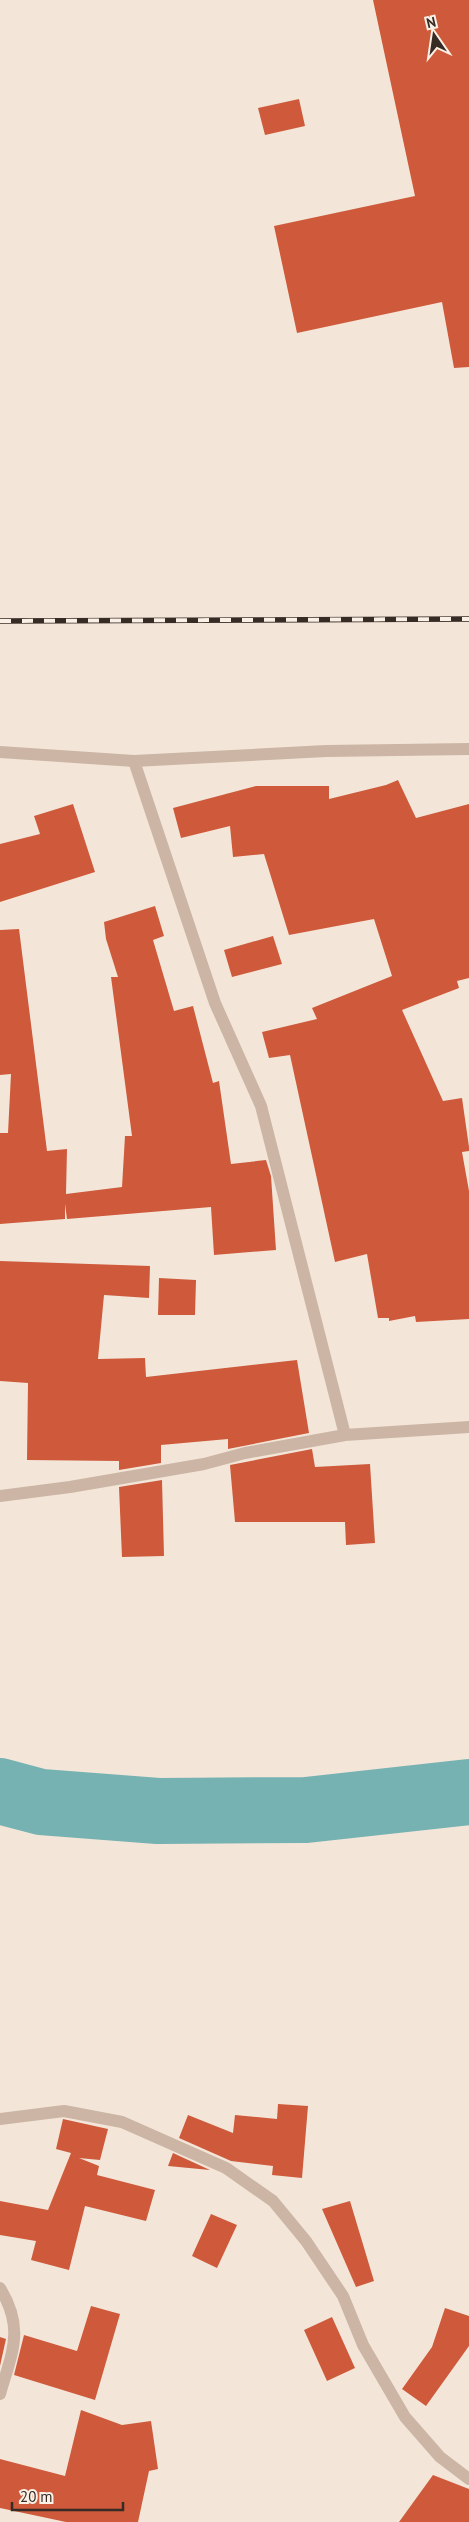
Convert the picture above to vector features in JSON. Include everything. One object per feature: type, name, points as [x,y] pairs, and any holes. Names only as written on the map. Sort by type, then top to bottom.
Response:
[{"type":"street","points":[[0,752],[134,762],[326,751],[469,749]]},
{"type":"street","points":[[134,762],[214,1002],[260,1106],[345,1435]]},
{"type":"street","points":[[0,1496],[70,1487],[204,1464],[245,1454],[345,1435],[469,1427]]},
{"type":"street","points":[[0,2119],[64,2111],[122,2122],[226,2168],[273,2201],[306,2241],[343,2296],[363,2345],[405,2417],[440,2457],[469,2479]]},
{"type":"street","points":[[0,2288],[10,2304],[15,2326],[13,2348],[0,2394]]},
{"type":"building","points":[[373,0],[469,0],[469,367],[454,368],[442,302],[297,333],[274,226],[415,196]]},
{"type":"building","points":[[299,99],[305,126],[265,135],[258,108]]},
{"type":"building","points":[[398,780],[416,818],[469,804],[469,978],[457,981],[459,988],[402,1010],[443,1101],[462,1098],[469,1147],[469,1151],[462,1152],[469,1191],[469,1319],[416,1322],[415,1316],[389,1321],[389,1318],[378,1318],[367,1254],[335,1262],[290,1055],[269,1058],[262,1032],[317,1019],[312,1008],[392,976],[374,919],[289,935],[264,854],[233,857],[230,826],[181,838],[173,808],[256,786],[329,786],[329,799],[386,785]]},
{"type":"building","points":[[73,804],[95,872],[0,902],[0,844],[40,834],[34,816]]},
{"type":"building","points":[[155,906],[164,936],[153,940],[174,1011],[193,1006],[213,1083],[219,1081],[231,1164],[266,1160],[271,1176],[276,1250],[214,1255],[211,1207],[67,1219],[65,1204],[65,1219],[0,1224],[0,1133],[8,1133],[11,1074],[0,1075],[0,930],[19,929],[47,1151],[67,1149],[66,1194],[122,1187],[125,1136],[132,1136],[111,977],[118,977],[106,939],[104,922]]},
{"type":"building","points":[[273,936],[282,964],[232,977],[224,950]]},
{"type":"building","points":[[0,1261],[150,1266],[149,1298],[104,1295],[98,1359],[145,1358],[146,1377],[297,1360],[309,1433],[228,1449],[228,1439],[161,1445],[161,1463],[119,1470],[119,1461],[27,1460],[28,1383],[0,1381]]},
{"type":"building","points":[[159,1278],[196,1280],[195,1315],[158,1315]]},
{"type":"building","points":[[312,1449],[315,1467],[370,1464],[375,1543],[346,1545],[345,1522],[235,1522],[230,1465]]},
{"type":"building","points":[[162,1480],[164,1556],[122,1557],[119,1487]]},
{"type":"building","points":[[278,2104],[308,2106],[302,2178],[272,2175],[273,2166],[231,2161],[179,2138],[188,2115],[233,2133],[235,2115],[277,2119]]},
{"type":"building","points":[[63,2119],[108,2129],[100,2160],[79,2158],[99,2166],[97,2175],[155,2190],[146,2221],[85,2206],[69,2270],[31,2260],[36,2241],[0,2235],[0,2201],[48,2210],[71,2153],[56,2149]]},
{"type":"building","points":[[173,2153],[210,2170],[168,2166]]},
{"type":"building","points":[[350,2201],[374,2281],[356,2287],[322,2209]]},
{"type":"building","points":[[211,2214],[237,2225],[217,2268],[192,2256]]},
{"type":"building","points":[[91,2306],[120,2314],[95,2400],[14,2375],[24,2335],[77,2351]]},
{"type":"building","points":[[445,2308],[469,2316],[469,2346],[426,2406],[402,2389],[432,2347]]},
{"type":"building","points":[[332,2317],[355,2368],[327,2381],[304,2330]]},
{"type":"building","points":[[0,2337],[6,2339],[0,2366]]},
{"type":"building","points":[[81,2410],[122,2425],[151,2421],[158,2469],[149,2471],[138,2522],[66,2522],[0,2508],[0,2459],[65,2476]]},
{"type":"building","points":[[433,2475],[469,2489],[469,2522],[399,2522]]},
{"type":"waterway","points":[[0,1791],[41,1802],[158,1811],[306,1810],[469,1792]]},
{"type":"railway","points":[[0,621],[469,619]]}]
